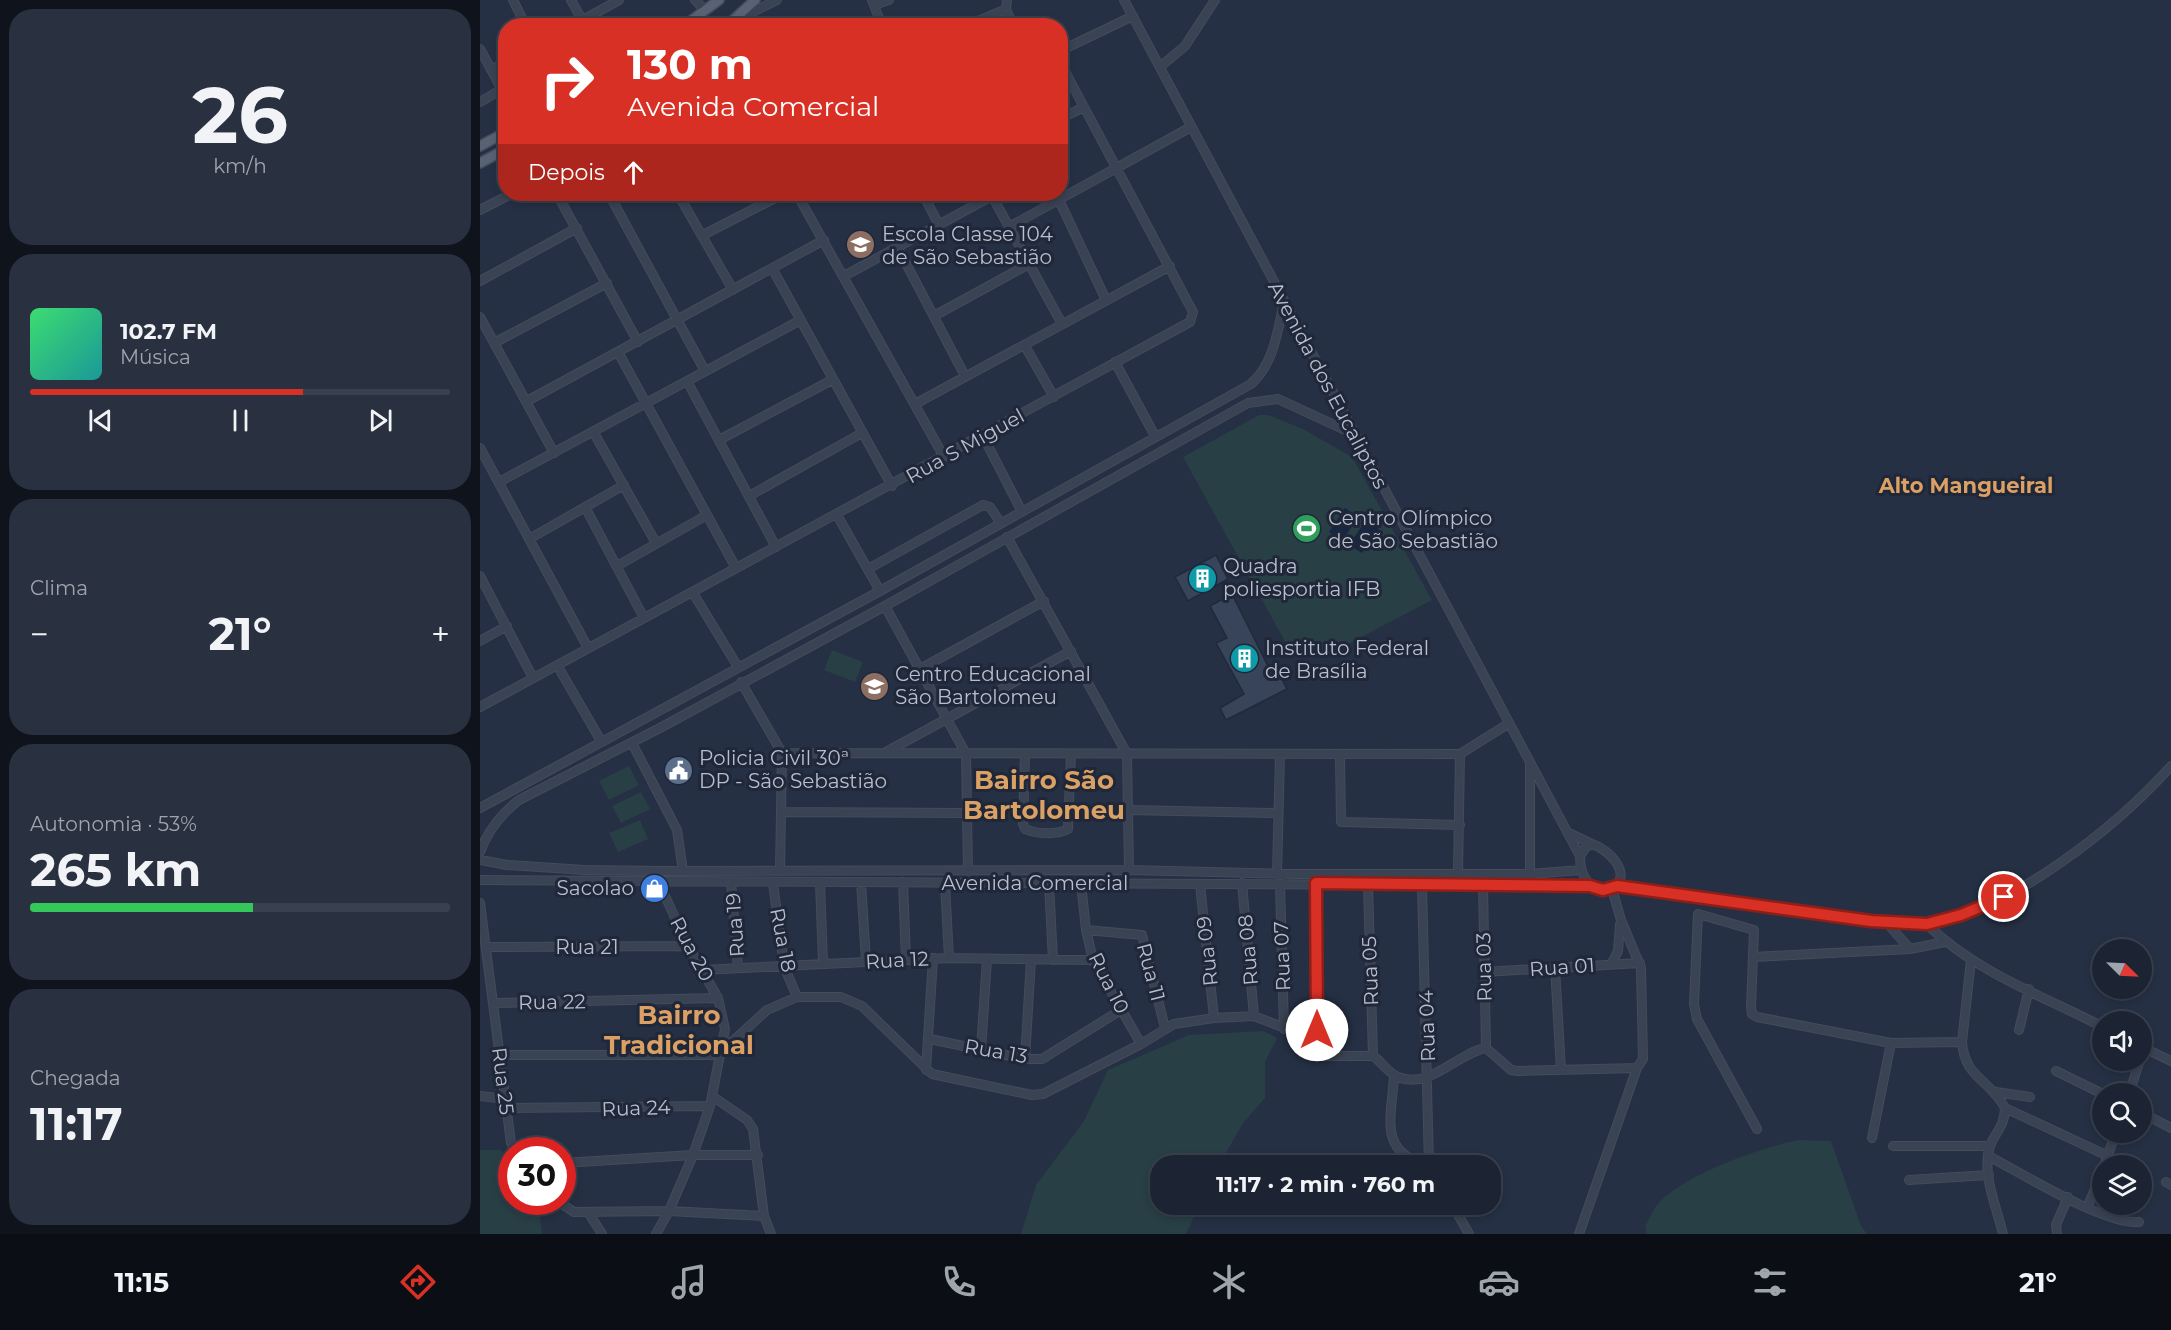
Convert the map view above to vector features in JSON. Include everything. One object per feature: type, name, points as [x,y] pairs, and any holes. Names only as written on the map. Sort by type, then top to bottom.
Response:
[{"type":"main road","points":[[695,18],[719,0]]},
{"type":"main road","points":[[736,18],[755,0]]},
{"type":"main road","points":[[480,146],[498,136]]},
{"type":"main road","points":[[480,163],[498,153]]},
{"type":"street","points":[[513,0],[522,18]]},
{"type":"street","points":[[571,0],[581,18]]},
{"type":"street","points":[[586,18],[619,0]]},
{"type":"street","points":[[695,0],[705,11]]},
{"type":"street","points":[[742,18],[777,0]]},
{"type":"street","points":[[879,18],[873,3],[888,0]]},
{"type":"street","points":[[1007,0],[1006,9],[1010,18]]},
{"type":"street","name":"Avenida dos Eucaliptos","points":[[1124,0],[1580,856]]},
{"type":"street","points":[[1160,67],[1185,46],[1215,0]]},
{"type":"street","points":[[985,18],[1006,9]]},
{"type":"street","points":[[1068,47],[1133,16]]},
{"type":"street","points":[[480,49],[498,82]]},
{"type":"street","points":[[491,70],[498,66]]},
{"type":"street","name":"Rua S Miguel","points":[[480,707],[892,486],[1190,322],[1193,312],[1068,77]]},
{"type":"street","points":[[480,102],[498,95]]},
{"type":"street","points":[[1068,115],[1084,106]]},
{"type":"street","points":[[1068,195],[1191,127]]},
{"type":"street","points":[[480,210],[498,201]]},
{"type":"street","points":[[560,201],[638,342]]},
{"type":"street","points":[[613,201],[705,371]]},
{"type":"street","points":[[685,201],[733,290]]},
{"type":"street","points":[[703,235],[769,201]]},
{"type":"street","points":[[801,201],[945,457]]},
{"type":"street","points":[[927,201],[939,225]]},
{"type":"street","points":[[844,276],[981,201]]},
{"type":"street","points":[[994,201],[1062,324]]},
{"type":"street","points":[[1009,227],[1057,201]]},
{"type":"street","points":[[1059,201],[1107,300]]},
{"type":"street","points":[[480,281],[577,228]]},
{"type":"street","points":[[527,401],[679,321],[824,240]]},
{"type":"street","points":[[898,248],[965,376]]},
{"type":"street","points":[[934,316],[1029,264]]},
{"type":"street","points":[[915,405],[1170,266]]},
{"type":"street","points":[[772,268],[799,321],[892,486]]},
{"type":"street","points":[[495,343],[607,283]]},
{"type":"street","points":[[480,808],[880,591],[1021,510],[1251,384],[1263,373],[1270,360],[1284,303]]},
{"type":"street","points":[[480,317],[554,453]]},
{"type":"street","points":[[499,482],[799,321]]},
{"type":"street","points":[[1024,346],[1054,397]]},
{"type":"street","points":[[618,352],[736,568]]},
{"type":"street","points":[[1115,362],[1155,436]]},
{"type":"street","points":[[719,440],[832,380]]},
{"type":"street","points":[[687,381],[776,547]]},
{"type":"street","points":[[480,852],[484,840],[503,813],[519,800],[632,743],[885,606],[1248,403],[1278,399],[1356,435]]},
{"type":"street","points":[[1215,404],[1222,416]]},
{"type":"street","points":[[594,432],[656,543]]},
{"type":"street","points":[[749,496],[862,433]]},
{"type":"street","points":[[983,436],[1021,510]]},
{"type":"street","points":[[480,448],[588,648]]},
{"type":"street","points":[[529,539],[624,485]]},
{"type":"street","points":[[868,569],[983,506],[990,507],[1000,522]]},
{"type":"street","points":[[585,507],[644,618]]},
{"type":"street","points":[[617,566],[707,515]]},
{"type":"street","points":[[837,515],[880,591]]},
{"type":"street","points":[[1009,517],[1017,531]]},
{"type":"street","points":[[1007,537],[1127,754],[1129,870]]},
{"type":"street","points":[[480,576],[533,678]]},
{"type":"street","points":[[693,593],[738,667]]},
{"type":"street","points":[[920,669],[1044,601]]},
{"type":"street","points":[[885,606],[966,754],[968,872]]},
{"type":"street","points":[[480,641],[507,626]]},
{"type":"street","points":[[884,753],[1071,651]]},
{"type":"street","points":[[557,665],[612,753]]},
{"type":"street","points":[[741,682],[782,753],[780,871]]},
{"type":"street","points":[[652,713],[660,728]]},
{"type":"street","points":[[782,753],[1460,754],[1508,724]]},
{"type":"street","points":[[632,743],[677,830],[682,871]]},
{"type":"street","points":[[1025,754],[1023,824],[1030,832],[1064,832],[1068,829],[1071,754]]},
{"type":"street","points":[[1458,874],[1460,754]]},
{"type":"street","points":[[1277,874],[1280,755]]},
{"type":"street","points":[[1340,755],[1341,822],[1460,825]]},
{"type":"street","points":[[1530,764],[1530,874]]},
{"type":"street","points":[[1592,844],[1586,847],[1580,856],[1581,870],[1590,886],[1603,890],[1638,889],[1887,923],[1927,924],[1961,915],[2004,897],[2066,857],[2126,810],[2171,766]]},
{"type":"street","points":[[1128,810],[1278,813]]},
{"type":"street","points":[[781,812],[966,813]]},
{"type":"street","points":[[1568,832],[1610,855],[1621,875],[1638,889]]},
{"type":"street","name":"Avenida Comercial","points":[[480,860],[585,870],[682,871],[1129,870],[1277,874],[1530,874],[1581,870]]},
{"type":"street","points":[[491,880],[497,869],[495,863]]},
{"type":"street","points":[[710,871],[710,882]]},
{"type":"street","points":[[746,871],[746,882]]},
{"type":"street","points":[[924,872],[924,883]]},
{"type":"street","points":[[986,872],[986,884]]},
{"type":"street","points":[[1256,873],[1257,883]]},
{"type":"street","points":[[1297,874],[1297,883]]},
{"type":"street","points":[[1579,1234],[1637,1068],[1643,1059],[1640,963],[1621,920],[1614,888],[1621,875]]},
{"type":"street","name":"Avenida Comercial","points":[[480,880],[659,883],[1316,883],[1422,886],[1590,886]]},
{"type":"street","name":"Rua 19","points":[[732,882],[738,968]]},
{"type":"street","points":[[820,882],[823,964]]},
{"type":"street","points":[[861,882],[866,961]]},
{"type":"street","points":[[903,882],[906,959]]},
{"type":"street","name":"Rua 20","points":[[659,883],[688,946],[718,998],[725,1021],[721,1052]]},
{"type":"street","name":"Rua 18","points":[[773,883],[783,966],[797,997]]},
{"type":"street","name":"Rua 08","points":[[1242,883],[1254,1016]]},
{"type":"street","points":[[1316,883],[1317,1030],[1320,1056],[1373,1056],[1394,1075],[1404,1079],[1428,1077],[1486,1048],[1511,1070],[1637,1068]]},
{"type":"street","points":[[945,884],[949,958]]},
{"type":"street","points":[[1049,884],[1053,960]]},
{"type":"street","name":"Rua 10","points":[[1080,884],[1086,930],[1093,960],[1141,1044]]},
{"type":"street","name":"Rua 09","points":[[1200,884],[1214,1018]]},
{"type":"street","name":"Rua 07","points":[[1280,884],[1284,1029]]},
{"type":"street","name":"Rua 05","points":[[1368,885],[1373,1056]]},
{"type":"street","name":"Rua 03","points":[[1483,885],[1486,1048]]},
{"type":"street","name":"Rua 04","points":[[1422,886],[1428,1155]]},
{"type":"street","name":"Rua 25","points":[[480,903],[513,1137]]},
{"type":"street","points":[[1757,1129],[1697,1019],[1694,1004],[1698,914],[1754,930],[1751,1007],[1752,1014],[1757,1017],[1892,1043],[1962,1042]]},
{"type":"street","points":[[1612,963],[1618,951],[1621,920]]},
{"type":"street","points":[[1887,923],[1910,949]]},
{"type":"street","points":[[1927,924],[1945,942],[1971,960],[2092,1022]]},
{"type":"street","name":"Rua 11","points":[[1086,930],[1142,935],[1165,1028]]},
{"type":"street","points":[[1753,957],[1910,949],[1945,942]]},
{"type":"street","name":"Rua 21","points":[[486,947],[688,946]]},
{"type":"street","points":[[926,1070],[930,1039],[933,958]]},
{"type":"street","name":"Rua 12","points":[[702,970],[933,958],[1093,960]]},
{"type":"street","points":[[981,1050],[987,959]]},
{"type":"street","points":[[1025,1059],[1031,960]]},
{"type":"street","points":[[1971,960],[1962,1042],[1963,1059],[1967,1066],[1996,1092],[2006,1108],[2106,1155]]},
{"type":"street","name":"Rua 01","points":[[1484,972],[1640,963]]},
{"type":"street","points":[[1555,967],[1562,1070]]},
{"type":"street","points":[[2019,1030],[2029,990]]},
{"type":"street","points":[[500,1055],[712,1055],[721,1052],[767,1010],[797,997],[840,997],[862,1006],[932,1074],[1032,1095],[1043,1094],[1141,1044],[1174,1024],[1214,1018],[1254,1016],[1284,1029],[1317,1030]]},
{"type":"street","name":"Rua 22","points":[[494,1003],[718,998]]},
{"type":"street","name":"Rua 13","points":[[930,1039],[1025,1059],[1042,1059],[1121,1010]]},
{"type":"street","points":[[1872,1138],[1892,1043]]},
{"type":"street","points":[[656,1234],[669,1211],[693,1155],[710,1106],[721,1052]]},
{"type":"street","points":[[2152,1054],[2171,1061]]},
{"type":"street","points":[[2056,1071],[2092,1089]]},
{"type":"street","points":[[1394,1075],[1393,1141],[1403,1155]]},
{"type":"street","points":[[1996,1092],[2030,1097]]},
{"type":"street","points":[[480,1096],[506,1099]]},
{"type":"street","points":[[712,1096],[747,1120],[755,1134],[764,1216],[771,1234]]},
{"type":"street","name":"Rua 24","points":[[507,1108],[710,1106]]},
{"type":"street","points":[[2003,1234],[1989,1175],[1990,1146],[2000,1132],[2006,1108]]},
{"type":"street","points":[[2152,1118],[2171,1128]]},
{"type":"street","points":[[1893,1146],[1990,1146]]},
{"type":"street","points":[[576,1162],[693,1155],[758,1155]]},
{"type":"street","points":[[1990,1157],[2117,1220],[2139,1222]]},
{"type":"street","points":[[1909,1180],[1989,1175]]},
{"type":"street","points":[[2088,1206],[2092,1196]]},
{"type":"street","points":[[2057,1234],[2056,1225],[2068,1197]]},
{"type":"street","points":[[576,1212],[669,1211],[764,1216]]},
{"type":"street","points":[[588,1212],[602,1234]]},
{"type":"street","points":[[1458,1215],[1469,1234]]},
{"type":"green space","name":"Centro Olímpico de São Sebastião","points":[[1259,415],[1268,415],[1303,429],[1352,457],[1432,600],[1331,653],[1293,656],[1183,457]]},
{"type":"green space","points":[[832,650],[863,662],[855,682],[824,670]]},
{"type":"green space","points":[[629,766],[639,785],[609,800],[599,781]]},
{"type":"green space","points":[[641,792],[650,809],[621,823],[612,806]]},
{"type":"green space","points":[[640,820],[648,839],[618,852],[609,833]]},
{"type":"green space","points":[[1263,1031],[1277,1038],[1265,1062],[1265,1098],[1243,1123],[1225,1155],[1150,1155],[1150,1215],[1195,1215],[1186,1234],[1021,1234],[1036,1185],[1084,1121],[1108,1070],[1189,1035]]},
{"type":"green space","points":[[1798,1140],[1831,1141],[1861,1226],[1867,1234],[1647,1234],[1645,1226],[1656,1206],[1683,1184],[1722,1164],[1763,1149]]},
{"type":"green space","points":[[480,1150],[498,1150],[498,1215],[540,1215],[542,1234],[480,1234]]},
{"type":"water","points":[[1345,508],[1359,517],[1342,540],[1329,532]]},
{"type":"water","points":[[1366,520],[1379,529],[1362,553],[1349,545]]},
{"type":"building","name":"Quadra poliesportia IFB","points":[[1216,555],[1228,579],[1188,601],[1175,577]]},
{"type":"building","name":"Instituto Federal de Brasília","points":[[1232,594],[1274,678],[1280,675],[1287,689],[1226,720],[1220,708],[1244,694],[1216,643],[1227,638],[1210,606]]},
{"type":"place","name":"Escola Classe 104 de São Sebastião","points":[[861,245]]},
{"type":"place","name":"Centro Olímpico de São Sebastião","points":[[1307,529]]},
{"type":"place","name":"Quadra poliesportia IFB","points":[[1202,578]]},
{"type":"place","name":"Instituto Federal de Brasília","points":[[1244,659]]},
{"type":"place","name":"Centro Educacional São Bartolomeu","points":[[874,686]]},
{"type":"place","name":"Policia Civil 30ª DP - São Sebastião","points":[[678,770]]},
{"type":"place","name":"Sacolao","points":[[655,888]]},
{"type":"district","name":"Alto Mangueiral","points":[[1966,486]]},
{"type":"district","name":"Bairro São Bartolomeu","points":[[1044,795]]},
{"type":"district","name":"Bairro Tradicional","points":[[679,1030]]},
{"type":"route","points":[[1317,1030],[1316,883],[1422,886],[1590,886],[1603,890],[1617,886],[1887,923],[1927,924],[1961,915],[2004,897]]}]
